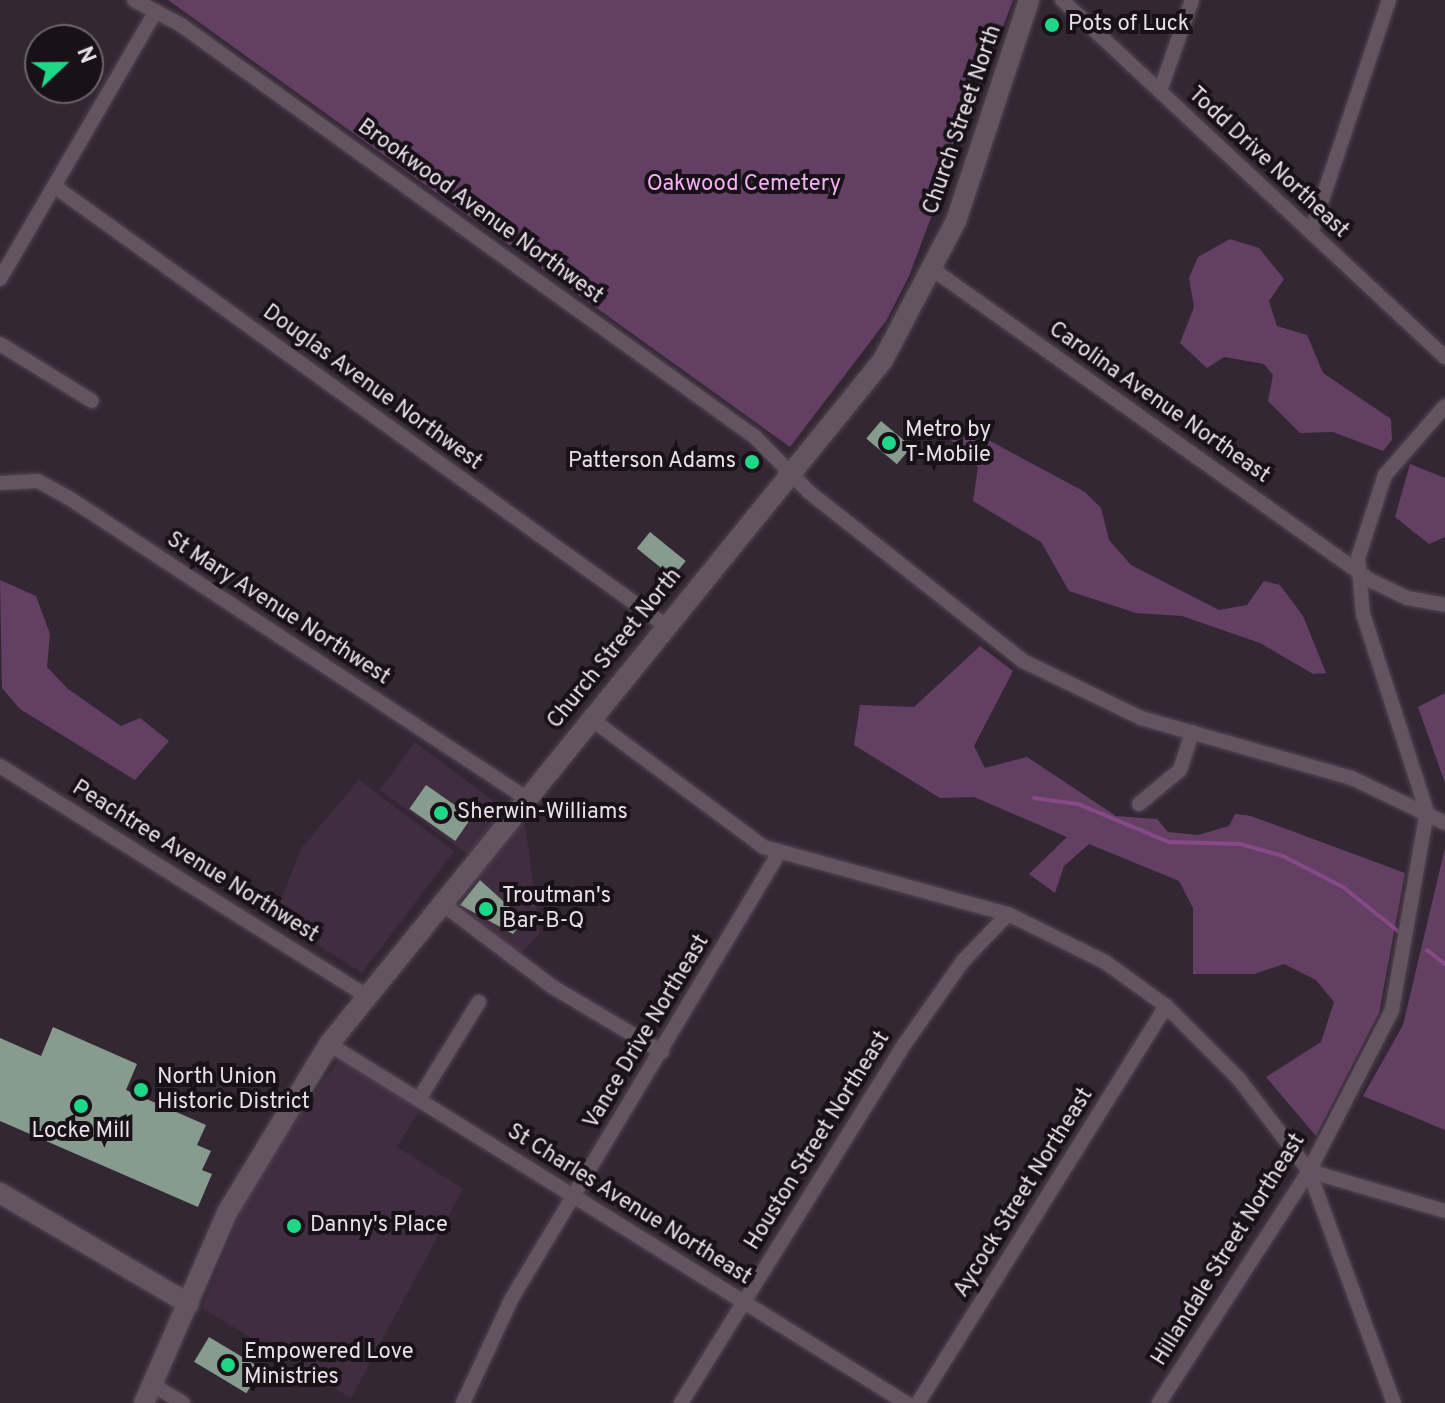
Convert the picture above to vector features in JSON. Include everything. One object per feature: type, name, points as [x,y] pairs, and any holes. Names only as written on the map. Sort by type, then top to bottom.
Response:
[{"type":"main road","name":"Church Street North","points":[[148,1394],[228,1211],[329,1044],[440,902],[883,360],[935,271],[1029,0]]},
{"type":"main road","points":[[2,1198],[189,1304]]},
{"type":"street","name":"Brookwood Avenue Northwest","points":[[134,0],[156,11],[732,420],[792,471],[820,501],[1023,661],[1094,700],[1352,778],[1445,823]]},
{"type":"street","name":"Todd Drive Northeast","points":[[1062,0],[1445,357]]},
{"type":"street","points":[[1160,91],[1192,0]]},
{"type":"street","points":[[1311,233],[1389,0]]},
{"type":"street","points":[[0,279],[6,256],[54,186],[156,11]]},
{"type":"street","name":"Douglas Avenue Northwest","points":[[54,186],[665,625]]},
{"type":"street","name":"Carolina Avenue Northeast","points":[[935,271],[1357,571],[1407,598],[1445,605]]},
{"type":"street","points":[[0,344],[92,401]]},
{"type":"street","name":"Hillandale Street Northeast","points":[[1159,1403],[1309,1171],[1392,1010],[1427,812],[1363,614],[1357,571],[1385,475],[1445,406]]},
{"type":"street","name":"St Mary Avenue Northwest","points":[[0,483],[38,481],[69,498],[526,798]]},
{"type":"street","points":[[590,718],[725,823],[779,853],[1008,914],[1105,962],[1166,1006],[1239,1079],[1309,1171],[1394,1403]]},
{"type":"street","points":[[1139,804],[1180,770],[1192,732]]},
{"type":"street","name":"Peachtree Avenue Northwest","points":[[0,766],[367,996]]},
{"type":"street","points":[[1427,812],[1445,807]]},
{"type":"street","name":"Vance Drive Northeast","points":[[463,1403],[492,1334],[779,853]]},
{"type":"street","points":[[440,902],[553,987],[662,1052]]},
{"type":"street","name":"Houston Street Northeast","points":[[681,1403],[901,1049],[963,961],[1008,914]]},
{"type":"street","points":[[419,1099],[479,1002]]},
{"type":"street","name":"Aycock Street Northeast","points":[[918,1403],[1166,1006]]},
{"type":"street","name":"St Charles Avenue Northeast","points":[[329,1044],[906,1403]]},
{"type":"street","points":[[1309,1171],[1445,1211]]},
{"type":"street","points":[[148,1394],[183,1403]]},
{"type":"shaded area","points":[[415,742],[525,825],[540,933],[520,954],[451,904],[481,864],[380,790]]},
{"type":"shaded area","points":[[359,780],[454,851],[362,973],[274,917],[302,847]]},
{"type":"shaded area","points":[[342,1055],[422,1106],[397,1147],[463,1189],[351,1398],[202,1308],[253,1180]]},
{"type":"green space","name":"Oakwood Cemetery","points":[[168,0],[1013,0],[909,276],[886,321],[790,447]]},
{"type":"green space","points":[[1230,239],[1259,248],[1284,279],[1269,301],[1277,326],[1307,335],[1323,373],[1391,419],[1392,440],[1383,451],[1333,432],[1300,433],[1268,401],[1273,375],[1264,364],[1224,357],[1207,368],[1180,343],[1194,307],[1189,278],[1198,257]]},
{"type":"green space","points":[[979,435],[1085,492],[1101,508],[1109,540],[1131,565],[1219,610],[1247,605],[1264,581],[1280,585],[1303,616],[1326,673],[1313,674],[1260,643],[1182,616],[1136,613],[1069,591],[1041,542],[973,501],[978,467],[951,440]]},
{"type":"green space","points":[[1410,464],[1445,478],[1445,537],[1429,544],[1395,517]]},
{"type":"green space","points":[[0,580],[36,596],[50,634],[47,667],[68,689],[121,726],[140,718],[169,741],[135,780],[20,709],[2,688]]},
{"type":"green space","points":[[980,646],[1013,671],[974,746],[985,768],[1027,757],[1116,816],[1157,819],[1168,832],[1198,835],[1229,826],[1235,814],[1251,816],[1405,873],[1379,1013],[1316,1136],[1266,1077],[1321,1042],[1334,1002],[1316,980],[1284,964],[1254,974],[1193,974],[1193,908],[1179,881],[1089,844],[1064,866],[1055,893],[1029,874],[1067,837],[974,797],[940,798],[854,745],[860,705],[914,707]]},
{"type":"green space","points":[[1445,693],[1445,783],[1418,707]]},
{"type":"green space","points":[[1445,848],[1445,1130],[1363,1096],[1403,1025]]},
{"type":"building","name":"Metro by T-Mobile","points":[[881,421],[912,447],[897,464],[866,439]]},
{"type":"building","points":[[650,532],[686,561],[673,577],[637,548]]},
{"type":"building","name":"Sherwin-Williams","points":[[426,785],[472,817],[455,841],[409,809]]},
{"type":"building","name":"Troutman's Bar-B-Q","points":[[480,880],[524,920],[513,934],[460,905]]},
{"type":"building","name":"Locke Mill","points":[[53,1027],[137,1064],[126,1090],[206,1125],[197,1145],[211,1151],[202,1170],[212,1174],[198,1207],[0,1121],[0,1038],[41,1056]]},
{"type":"building","name":"Empowered Love Ministries","points":[[209,1337],[261,1368],[246,1393],[194,1362]]},
{"type":"waterway","points":[[1034,798],[1078,804],[1169,842],[1240,844],[1283,856],[1343,887],[1398,931]]},
{"type":"waterway","points":[[1427,950],[1445,964]]},
{"type":"place","name":"Pots of Luck","points":[[1052,25]]},
{"type":"place","name":"Metro by T-Mobile","points":[[889,443]]},
{"type":"place","name":"Patterson Adams","points":[[752,462]]},
{"type":"place","name":"Sherwin-Williams","points":[[441,813]]},
{"type":"place","name":"Troutman's Bar-B-Q","points":[[486,909]]},
{"type":"place","name":"North Union Historic District","points":[[141,1090]]},
{"type":"place","name":"Locke Mill","points":[[81,1106]]},
{"type":"place","name":"Danny's Place","points":[[294,1226]]},
{"type":"place","name":"Empowered Love Ministries","points":[[228,1365]]}]
